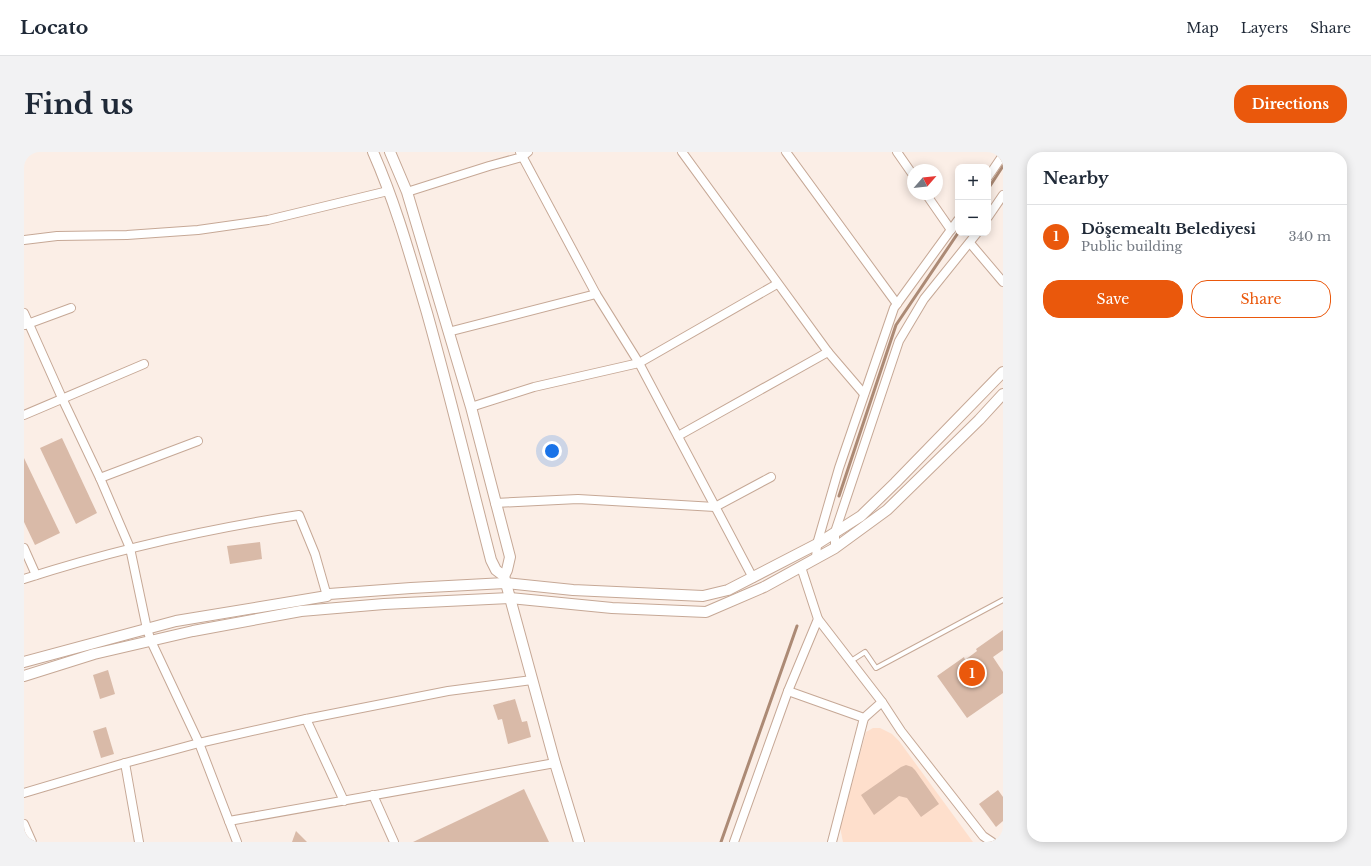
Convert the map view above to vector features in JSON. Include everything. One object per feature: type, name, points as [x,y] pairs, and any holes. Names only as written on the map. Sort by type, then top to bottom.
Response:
[{"type":"street","points":[[373,152],[411,256],[491,560],[496,570],[504,579],[510,598],[555,763],[579,842]]},
{"type":"street","points":[[390,152],[407,192],[471,407],[510,556],[504,579]]},
{"type":"street","points":[[682,152],[828,352],[864,394]]},
{"type":"street","points":[[786,152],[896,304]]},
{"type":"street","points":[[897,152],[907,167]]},
{"type":"street","points":[[407,192],[523,154],[596,294],[639,363],[753,578]]},
{"type":"street","points":[[991,172],[1000,155]]},
{"type":"street","points":[[24,240],[57,236],[127,235],[198,230],[268,220],[388,191]]},
{"type":"street","points":[[991,212],[1003,195]]},
{"type":"street","points":[[930,200],[951,230]]},
{"type":"street","points":[[816,559],[817,544],[838,468],[894,308],[955,224]]},
{"type":"street","points":[[835,548],[835,532],[899,341],[924,299],[975,236]]},
{"type":"street","points":[[970,243],[1003,282]]},
{"type":"street","points":[[471,407],[534,387],[639,363],[777,284]]},
{"type":"street","points":[[448,332],[596,294]]},
{"type":"street","points":[[26,324],[71,308]]},
{"type":"street","points":[[24,313],[26,324],[100,478],[130,548],[147,629],[151,641],[199,743],[237,842]]},
{"type":"street","points":[[678,436],[828,352]]},
{"type":"street","points":[[24,415],[144,364]]},
{"type":"street","points":[[24,662],[176,621],[327,596],[328,594],[504,579],[573,590],[703,596],[728,590],[817,544],[861,516],[1003,372]]},
{"type":"street","points":[[24,676],[94,654],[193,631],[301,611],[384,604],[510,598],[612,608],[706,612],[764,587],[816,559],[835,548],[888,510],[979,420],[1003,394]]},
{"type":"street","points":[[100,478],[198,441]]},
{"type":"street","points":[[495,503],[578,499],[716,507],[771,477]]},
{"type":"street","points":[[24,579],[130,548],[247,523],[299,515],[315,554],[327,596]]},
{"type":"street","points":[[24,548],[36,575]]},
{"type":"street","points":[[795,556],[801,567],[818,619],[984,839],[992,842]]},
{"type":"street","points":[[734,842],[788,691],[818,619]]},
{"type":"street","points":[[24,793],[199,743],[306,718],[448,691],[532,680]]},
{"type":"street","points":[[788,691],[864,718]]},
{"type":"street","points":[[832,842],[864,718],[882,702]]},
{"type":"street","points":[[306,718],[344,801]]},
{"type":"street","points":[[125,763],[139,842]]},
{"type":"street","points":[[229,821],[555,763]]},
{"type":"street","points":[[373,796],[394,842]]},
{"type":"street","points":[[24,824],[32,842]]},
{"type":"lane","points":[[851,661],[865,652],[876,668],[1003,600]]},
{"type":"shaded area","points":[[873,728],[880,728],[892,734],[899,741],[973,842],[843,842],[840,827],[866,732]]},
{"type":"building","points":[[62,438],[97,513],[76,524],[40,448]]},
{"type":"building","points":[[24,458],[60,533],[35,545],[24,522]]},
{"type":"building","points":[[260,542],[262,559],[230,564],[227,546]]},
{"type":"building","points":[[1003,630],[1003,650],[993,657],[1003,672],[1003,693],[967,718],[937,676],[964,657],[965,660],[977,651],[976,649]]},
{"type":"building","points":[[108,670],[115,694],[100,699],[93,675]]},
{"type":"building","points":[[515,699],[522,722],[527,721],[531,737],[508,744],[502,719],[498,720],[493,705]]},
{"type":"building","points":[[106,727],[114,754],[101,758],[93,731]]},
{"type":"building","points":[[906,765],[915,770],[939,804],[921,817],[907,798],[899,796],[874,815],[861,795]]},
{"type":"building","points":[[524,789],[549,842],[413,842]]},
{"type":"building","points":[[998,790],[1003,797],[1003,821],[996,827],[979,804]]},
{"type":"building","points":[[296,831],[307,842],[292,842]]},
{"type":"waterway","points":[[991,184],[1003,166]]},
{"type":"waterway","points":[[839,496],[896,325],[956,236]]},
{"type":"waterway","points":[[721,842],[797,626]]},
{"type":"place","name":"Döşemealtı Belediyesi","points":[[972,673]]}]
